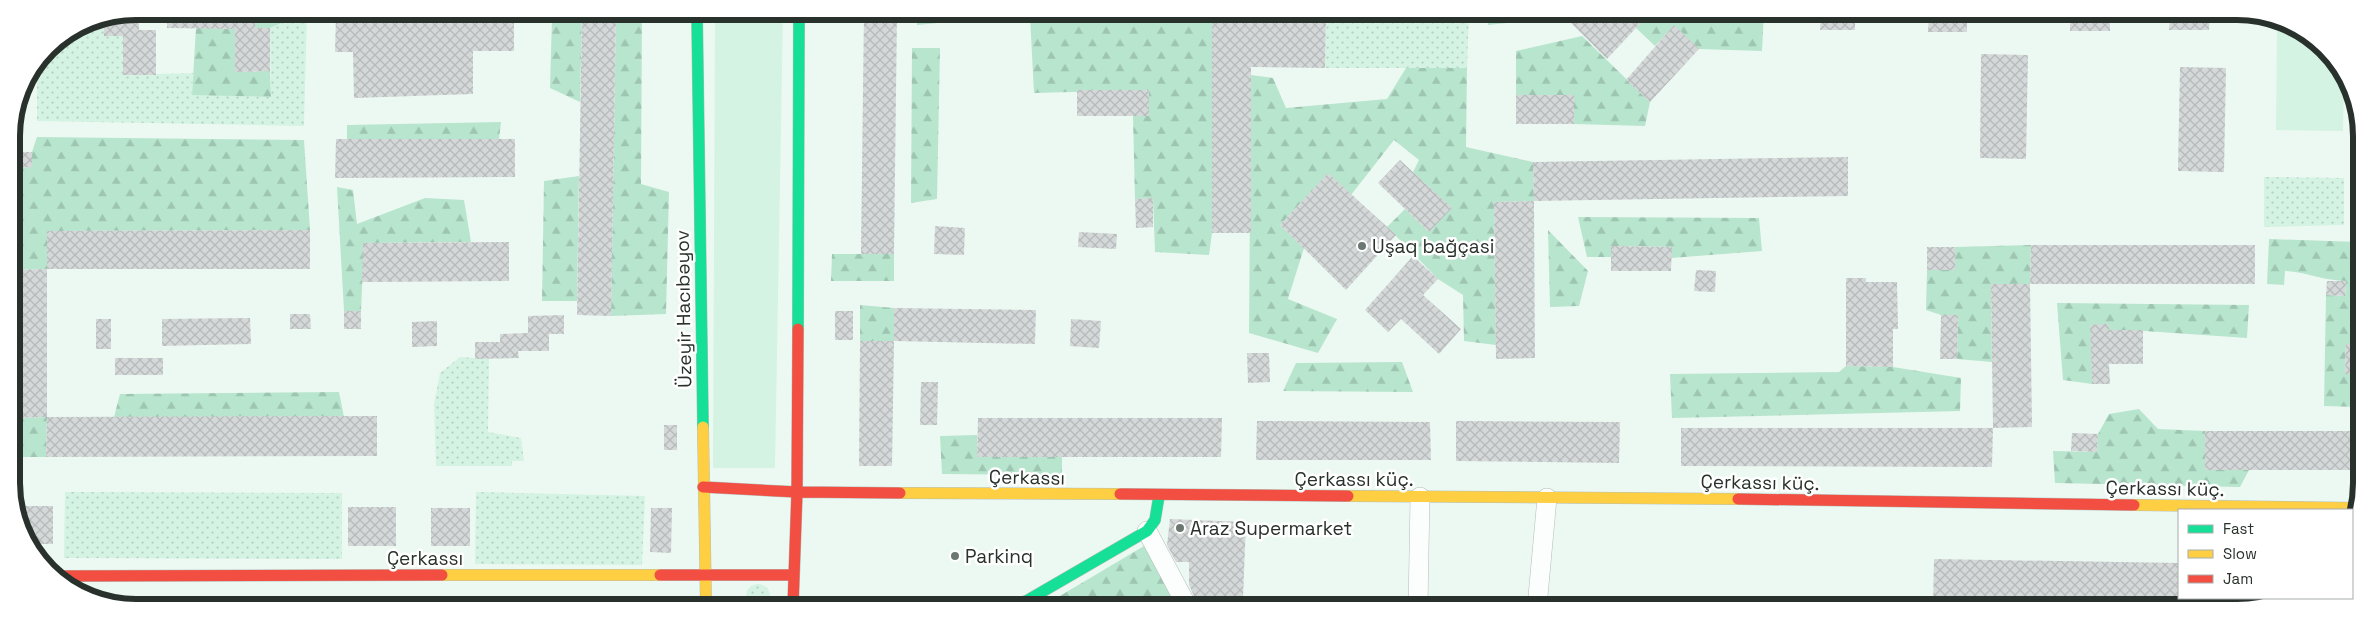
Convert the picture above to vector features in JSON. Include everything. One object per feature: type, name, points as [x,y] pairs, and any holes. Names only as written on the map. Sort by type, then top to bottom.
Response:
[{"type":"street","name":"Üzeyir Hacıbəyov","points":[[697,20],[706,599]]},
{"type":"street","points":[[792,599],[797,492],[799,20]]},
{"type":"street","name":"Çerkassı","points":[[703,487],[797,492],[1159,496]]},
{"type":"street","points":[[1030,599],[1147,531],[1155,520],[1159,496]]},
{"type":"street","name":"Çerkassı küç.","points":[[1159,496],[1547,498],[2201,508],[2350,508]]},
{"type":"street","points":[[1418,599],[1420,497]]},
{"type":"street","points":[[1538,599],[1547,498]]},
{"type":"street","points":[[1147,531],[1183,599]]},
{"type":"street","name":"Çerkassı","points":[[67,576],[794,575]]},
{"type":"green space","points":[[208,20],[221,20],[221,29],[235,29],[235,72],[270,71],[271,97],[192,95],[196,28]]},
{"type":"green space","points":[[255,20],[288,20],[270,28],[255,28]]},
{"type":"green space","points":[[288,20],[307,20],[304,126],[37,121],[37,76],[40,71],[59,49],[91,29],[104,25],[104,36],[123,36],[123,75],[193,73],[192,94],[271,97],[270,28]]},
{"type":"green space","points":[[552,20],[582,20],[580,102],[550,88]]},
{"type":"green space","points":[[616,20],[642,20],[641,184],[669,192],[666,314],[611,316]]},
{"type":"green space","points":[[715,20],[783,20],[775,468],[713,468]]},
{"type":"green space","points":[[917,20],[949,20],[949,22],[917,25]]},
{"type":"green space","points":[[1030,20],[1212,20],[1212,233],[1209,255],[1155,252],[1153,198],[1135,199],[1133,116],[1149,116],[1149,90],[1034,93]]},
{"type":"green space","points":[[1326,20],[1469,20],[1467,68],[1325,68]]},
{"type":"green space","points":[[1488,20],[1536,20],[1488,25]]},
{"type":"green space","points":[[1643,20],[1764,20],[1762,51],[1699,49],[1674,25],[1655,46],[1636,28]]},
{"type":"green space","points":[[2277,27],[2308,44],[2319,54],[2329,65],[2344,92],[2343,131],[2276,130]]},
{"type":"green space","points":[[1582,36],[1650,102],[1645,126],[1574,124],[1574,95],[1516,95],[1516,51]]},
{"type":"green space","points":[[912,48],[940,48],[937,199],[911,203]]},
{"type":"green space","points":[[1406,68],[1467,68],[1466,147],[1533,162],[1534,201],[1494,202],[1496,345],[1464,341],[1463,295],[1438,279],[1387,227],[1405,209],[1429,232],[1451,208],[1413,172],[1419,160],[1394,140],[1351,195],[1328,174],[1280,225],[1304,248],[1288,299],[1337,319],[1318,353],[1249,333],[1251,75],[1273,78],[1286,108],[1387,99]]},
{"type":"green space","points":[[501,122],[499,139],[347,139],[347,125]]},
{"type":"green space","points":[[37,137],[304,140],[310,230],[48,231],[47,269],[20,270],[20,168],[32,167],[32,152]]},
{"type":"green space","points":[[579,176],[577,301],[542,301],[544,181]]},
{"type":"green space","points":[[2264,177],[2344,178],[2344,225],[2264,227]]},
{"type":"green space","points":[[337,187],[353,190],[357,224],[425,198],[464,200],[471,242],[364,243],[361,311],[344,311]]},
{"type":"green space","points":[[1578,217],[1759,218],[1762,251],[1671,258],[1671,247],[1612,246],[1611,257],[1587,257]]},
{"type":"green space","points":[[1548,230],[1588,271],[1579,306],[1550,307]]},
{"type":"green space","points":[[2269,239],[2353,242],[2353,344],[2346,344],[2345,373],[2353,374],[2353,407],[2324,406],[2326,295],[2345,296],[2346,281],[2285,271],[2284,285],[2267,284]]},
{"type":"green space","points":[[2031,245],[2030,284],[1991,285],[1992,362],[1957,359],[1958,315],[1941,315],[1926,310],[1927,270],[1955,270],[1955,247]]},
{"type":"green space","points":[[832,254],[894,254],[894,281],[831,281]]},
{"type":"green space","points":[[2057,303],[2249,305],[2247,338],[2130,330],[2109,363],[2109,325],[2091,325],[2092,384],[2063,380]]},
{"type":"green space","points":[[860,305],[894,308],[894,341],[860,341]]},
{"type":"green space","points":[[460,357],[489,359],[488,432],[521,438],[524,461],[512,461],[512,466],[436,466],[434,404],[440,373]]},
{"type":"green space","points":[[1402,362],[1413,392],[1283,391],[1296,363]]},
{"type":"green space","points":[[1846,366],[1893,367],[1961,378],[1960,411],[1672,418],[1670,374],[1839,372]]},
{"type":"green space","points":[[339,392],[344,417],[114,417],[120,394]]},
{"type":"green space","points":[[2139,409],[2158,429],[2205,431],[2205,470],[2249,470],[2240,487],[2055,483],[2053,451],[2097,452],[2098,434],[2109,414]]},
{"type":"green space","points":[[47,417],[46,457],[20,457],[20,418]]},
{"type":"green space","points":[[977,435],[977,457],[1062,457],[1062,475],[942,474],[940,436]]},
{"type":"green space","points":[[65,492],[342,493],[342,559],[64,558]]},
{"type":"green space","points":[[476,492],[645,496],[642,565],[475,564]]},
{"type":"green space","points":[[1144,546],[1174,599],[1055,599]]},
{"type":"green space","points":[[753,585],[763,585],[769,591],[769,599],[747,599],[747,591]]},
{"type":"building","points":[[139,20],[139,30],[156,30],[156,75],[123,75],[123,36],[104,36],[104,25],[121,21]]},
{"type":"building","points":[[167,20],[255,20],[255,28],[270,28],[270,71],[235,72],[235,29],[167,28]]},
{"type":"building","points":[[336,20],[514,20],[514,51],[473,51],[473,94],[354,98],[353,52],[335,52]]},
{"type":"building","points":[[582,20],[616,20],[611,316],[577,315]]},
{"type":"building","points":[[864,20],[897,20],[894,254],[861,254]]},
{"type":"building","points":[[1212,20],[1326,20],[1325,68],[1251,67],[1251,233],[1212,233]]},
{"type":"building","points":[[1568,20],[1643,20],[1607,59]]},
{"type":"building","points":[[1821,20],[1855,20],[1855,30],[1820,30]]},
{"type":"building","points":[[1929,20],[1967,20],[1967,32],[1928,32]]},
{"type":"building","points":[[2070,20],[2110,20],[2110,31],[2070,31]]},
{"type":"building","points":[[2170,20],[2210,20],[2209,30],[2169,30]]},
{"type":"building","points":[[1674,25],[1699,49],[1650,102],[1626,80]]},
{"type":"building","points":[[1981,54],[2028,55],[2026,159],[1980,158]]},
{"type":"building","points":[[2180,67],[2226,68],[2224,172],[2178,171]]},
{"type":"building","points":[[1077,90],[1149,90],[1149,116],[1077,116]]},
{"type":"building","points":[[1516,95],[1574,95],[1574,124],[1516,124]]},
{"type":"building","points":[[336,139],[515,139],[515,177],[335,178]]},
{"type":"building","points":[[20,152],[32,152],[32,167],[20,168]]},
{"type":"building","points":[[1848,157],[1848,196],[1534,201],[1533,162]]},
{"type":"building","points":[[1400,160],[1452,208],[1429,232],[1378,183]]},
{"type":"building","points":[[1328,173],[1396,235],[1346,290],[1280,225]]},
{"type":"building","points":[[1153,198],[1153,227],[1136,228],[1135,199]]},
{"type":"building","points":[[1534,201],[1535,358],[1496,359],[1494,202]]},
{"type":"building","points":[[935,226],[965,228],[964,255],[934,254]]},
{"type":"building","points":[[310,230],[310,269],[47,269],[47,231]]},
{"type":"building","points":[[1079,232],[1117,234],[1116,249],[1078,247]]},
{"type":"building","points":[[509,242],[509,281],[362,282],[363,243]]},
{"type":"building","points":[[2031,245],[2255,245],[2255,284],[2030,284]]},
{"type":"building","points":[[1611,246],[1672,247],[1671,271],[1611,271]]},
{"type":"building","points":[[1927,247],[1955,247],[1955,270],[1927,270]]},
{"type":"building","points":[[1413,256],[1438,279],[1423,295],[1461,329],[1439,354],[1401,319],[1388,332],[1365,310]]},
{"type":"building","points":[[47,269],[47,417],[20,418],[20,270]]},
{"type":"building","points":[[1696,270],[1716,271],[1715,292],[1694,291]]},
{"type":"building","points":[[1846,278],[1866,278],[1866,282],[1897,282],[1898,329],[1893,329],[1893,367],[1846,366]]},
{"type":"building","points":[[2327,281],[2346,281],[2345,296],[2326,295]]},
{"type":"building","points":[[1991,284],[2030,284],[2032,427],[1993,428]]},
{"type":"building","points":[[894,308],[1036,310],[1035,344],[894,341]]},
{"type":"building","points":[[344,311],[361,311],[361,329],[344,329]]},
{"type":"building","points":[[835,311],[853,311],[853,340],[835,340]]},
{"type":"building","points":[[290,314],[310,314],[311,329],[290,329]]},
{"type":"building","points":[[564,315],[564,334],[549,334],[549,351],[518,351],[519,358],[475,359],[475,342],[500,342],[500,334],[528,333],[528,316]]},
{"type":"building","points":[[1941,315],[1958,315],[1957,359],[1940,359]]},
{"type":"building","points":[[250,318],[251,344],[162,346],[162,319]]},
{"type":"building","points":[[96,319],[111,319],[111,349],[96,349]]},
{"type":"building","points":[[1071,319],[1101,321],[1099,348],[1070,346]]},
{"type":"building","points":[[437,321],[437,346],[412,347],[412,322]]},
{"type":"building","points":[[2109,324],[2109,330],[2143,330],[2143,364],[2109,364],[2110,384],[2092,384],[2090,325]]},
{"type":"building","points":[[860,341],[894,341],[892,466],[859,466]]},
{"type":"building","points":[[2346,344],[2353,344],[2353,374],[2345,374]]},
{"type":"building","points":[[1247,353],[1269,353],[1270,382],[1248,383]]},
{"type":"building","points":[[115,358],[163,358],[163,375],[115,375]]},
{"type":"building","points":[[921,382],[938,382],[937,425],[920,425]]},
{"type":"building","points":[[377,416],[377,456],[46,457],[47,417]]},
{"type":"building","points":[[978,418],[1222,418],[1221,457],[977,457]]},
{"type":"building","points":[[1257,421],[1430,422],[1431,460],[1256,460]]},
{"type":"building","points":[[1456,421],[1620,422],[1619,463],[1456,461]]},
{"type":"building","points":[[664,425],[677,425],[677,450],[664,450]]},
{"type":"building","points":[[1681,428],[1993,428],[1992,467],[1681,466]]},
{"type":"building","points":[[2205,431],[2353,431],[2353,470],[2205,470]]},
{"type":"building","points":[[2072,433],[2098,434],[2097,452],[2071,451]]},
{"type":"building","points":[[22,506],[53,506],[53,544],[38,544],[29,528]]},
{"type":"building","points":[[348,507],[396,507],[396,546],[348,546]]},
{"type":"building","points":[[431,508],[470,508],[470,546],[431,546]]},
{"type":"building","points":[[651,508],[672,508],[671,553],[650,552]]},
{"type":"building","points":[[1170,519],[1246,522],[1243,598],[1194,596],[1189,585],[1189,562],[1176,562],[1167,545]]},
{"type":"building","points":[[1934,559],[2178,563],[2178,599],[1933,599]]},
{"type":"traffic: fast","points":[[697,20],[703,427]]},
{"type":"traffic: fast","points":[[798,329],[799,20]]},
{"type":"traffic: fast","points":[[1030,599],[1147,531],[1155,520],[1159,496]]},
{"type":"traffic: slow","points":[[703,427],[706,599]]},
{"type":"traffic: slow","points":[[900,493],[1120,494]]},
{"type":"traffic: slow","points":[[1348,496],[1738,499]]},
{"type":"traffic: slow","points":[[2134,505],[2350,508]]},
{"type":"traffic: slow","points":[[442,575],[660,575]]},
{"type":"traffic: jam","points":[[793,599],[797,492],[798,329]]},
{"type":"traffic: jam","points":[[703,487],[797,492],[900,493]]},
{"type":"traffic: jam","points":[[1120,494],[1348,496]]},
{"type":"traffic: jam","points":[[1738,499],[2134,505]]},
{"type":"traffic: jam","points":[[67,576],[442,575]]},
{"type":"traffic: jam","points":[[660,575],[794,575]]},
{"type":"place","name":"Uşaq bağçasi","points":[[1362,246]]},
{"type":"place","name":"Araz Supermarket","points":[[1180,528]]},
{"type":"place","name":"Parkinq","points":[[955,556]]}]
